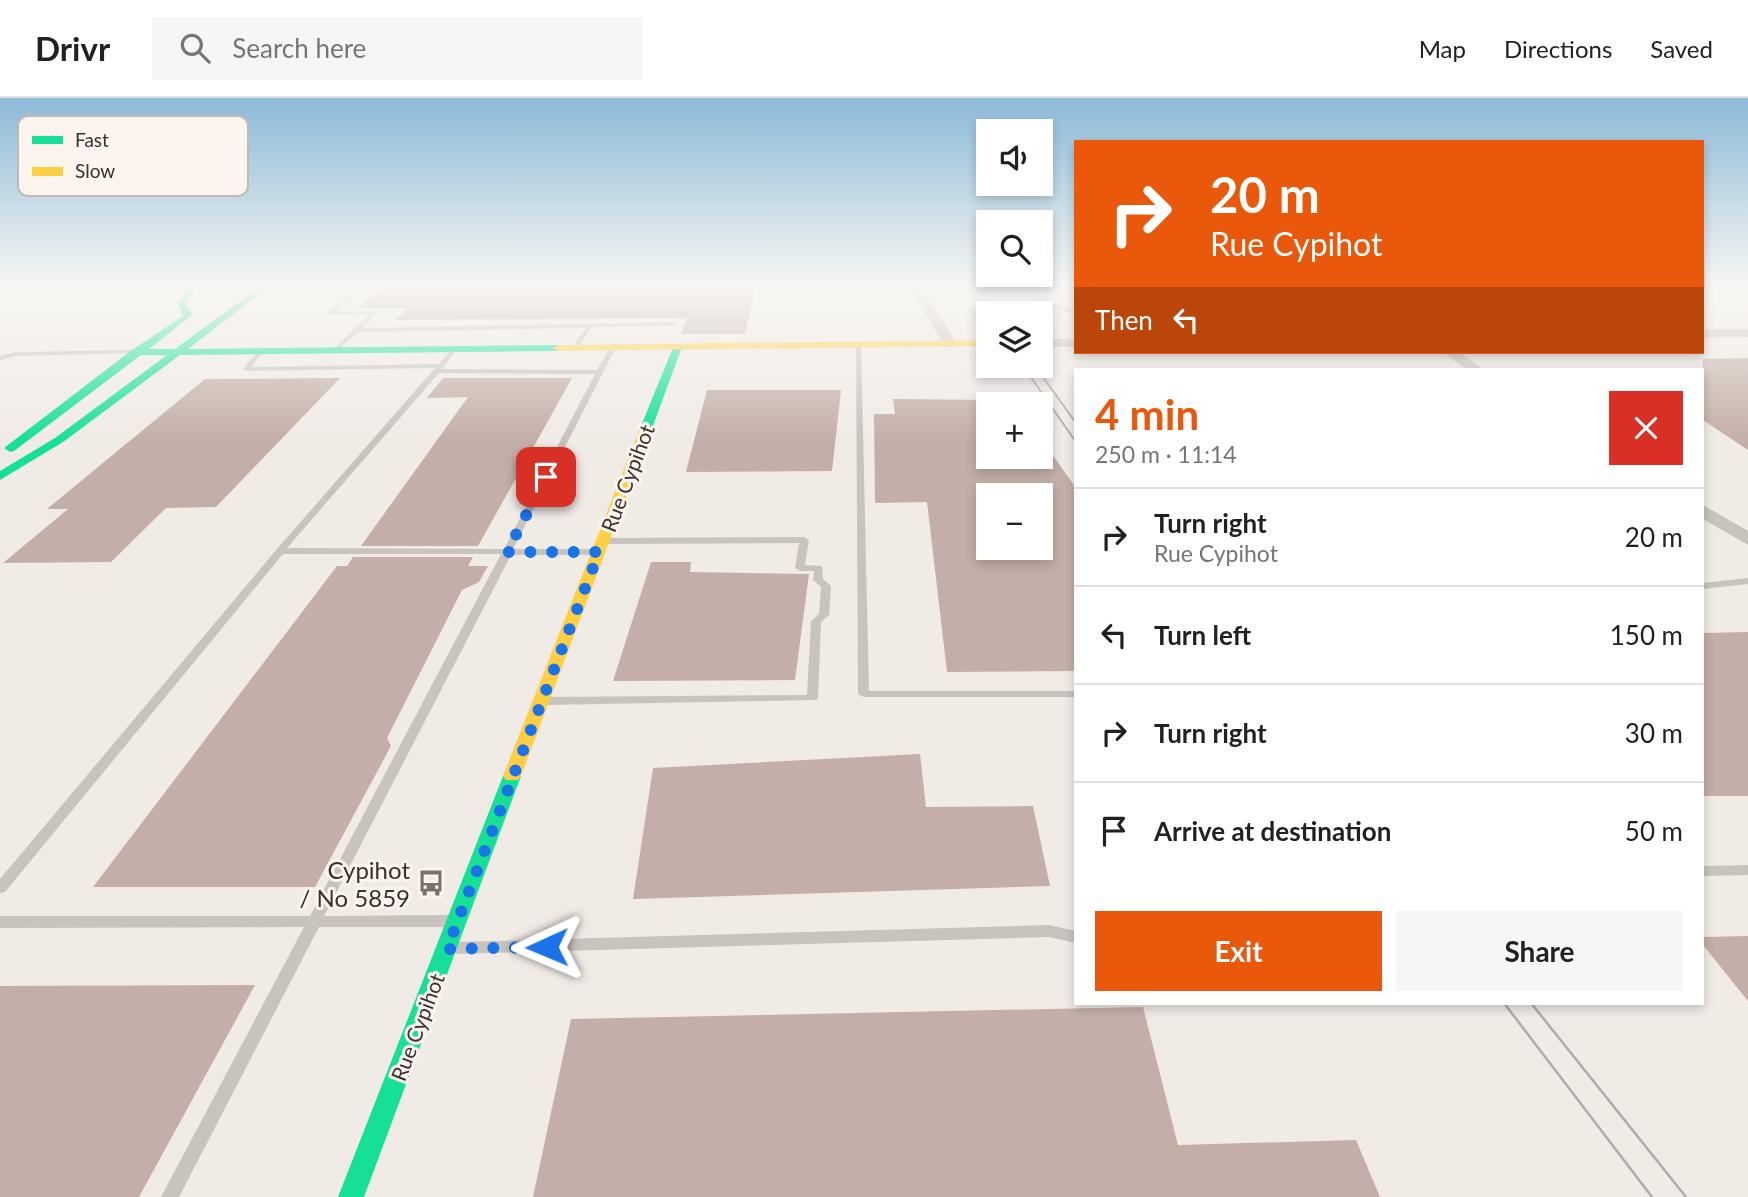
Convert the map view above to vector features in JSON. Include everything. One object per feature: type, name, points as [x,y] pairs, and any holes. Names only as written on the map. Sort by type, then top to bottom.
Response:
[{"type":"street","points":[[0,458],[35,428],[158,336]]},
{"type":"street","points":[[0,476],[59,440],[199,336]]},
{"type":"street","points":[[945,336],[950,344]]},
{"type":"street","points":[[1053,343],[1074,342]]},
{"type":"street","points":[[136,352],[976,344]]},
{"type":"street","name":"Rue Cypihot","points":[[351,1197],[677,347]]},
{"type":"street","points":[[1452,354],[1474,368]]},
{"type":"street","points":[[1704,512],[1748,540]]},
{"type":"lane","points":[[336,350],[351,336]]},
{"type":"lane","points":[[575,348],[583,336]]},
{"type":"lane","points":[[858,345],[864,695],[1074,694]]},
{"type":"lane","points":[[170,1197],[613,347]]},
{"type":"lane","points":[[0,888],[280,551],[454,349]]},
{"type":"lane","points":[[261,351],[246,369],[439,368],[598,372]]},
{"type":"lane","points":[[0,358],[16,354],[136,352]]},
{"type":"lane","points":[[280,551],[507,552],[601,546],[804,540],[800,568],[819,568],[818,580],[826,586],[824,615],[816,621],[811,698],[543,701]]},
{"type":"lane","points":[[1706,584],[1748,581]]},
{"type":"lane","points":[[1704,871],[1748,870]]},
{"type":"lane","points":[[0,922],[457,921]]},
{"type":"lane","points":[[447,949],[1049,931],[1074,937]]},
{"type":"building","points":[[1748,358],[1748,450],[1704,421],[1703,359]]},
{"type":"building","points":[[340,378],[216,507],[166,508],[111,562],[3,563],[68,509],[47,509],[205,379]]},
{"type":"building","points":[[443,378],[572,378],[478,546],[361,546],[468,397],[427,398]]},
{"type":"building","points":[[707,390],[841,390],[832,471],[686,472]]},
{"type":"building","points":[[893,399],[976,400],[976,469],[1053,469],[1054,457],[1074,485],[1074,671],[947,672],[927,502],[875,503],[874,414],[895,414]]},
{"type":"building","points":[[353,557],[473,557],[468,566],[488,566],[479,582],[462,590],[387,738],[391,746],[315,887],[93,887],[337,566],[347,566]]},
{"type":"building","points":[[651,562],[691,562],[690,572],[809,574],[795,680],[613,681]]},
{"type":"building","points":[[1748,632],[1748,796],[1704,796],[1704,633]]},
{"type":"building","points":[[920,754],[926,807],[1033,806],[1050,886],[633,899],[653,768]]},
{"type":"building","points":[[1748,936],[1748,1001],[1704,946],[1704,937]]},
{"type":"building","points":[[255,985],[139,1197],[0,1197],[0,986]]},
{"type":"building","points":[[1143,1007],[1178,1145],[1356,1140],[1380,1197],[533,1197],[571,1019]]},
{"type":"tram line","points":[[1031,378],[1074,439]]},
{"type":"tram line","points":[[1044,378],[1074,420]]},
{"type":"tram line","points":[[1506,1005],[1652,1197]]},
{"type":"tram line","points":[[1533,1005],[1686,1197]]},
{"type":"traffic: fast","points":[[10,448],[160,336]]},
{"type":"traffic: fast","points":[[0,476],[59,440],[198,336]]},
{"type":"traffic: fast","points":[[645,431],[677,347]]},
{"type":"traffic: fast","points":[[136,352],[558,348]]},
{"type":"traffic: fast","points":[[351,1197],[512,776]]},
{"type":"traffic: slow","points":[[558,348],[976,343]]},
{"type":"traffic: slow","points":[[512,776],[645,431]]},
{"type":"place","name":"Cypihot / No 5859","points":[[431,883]]},
{"type":"route","points":[[546,477],[507,552],[599,552],[447,949],[547,947]]}]
